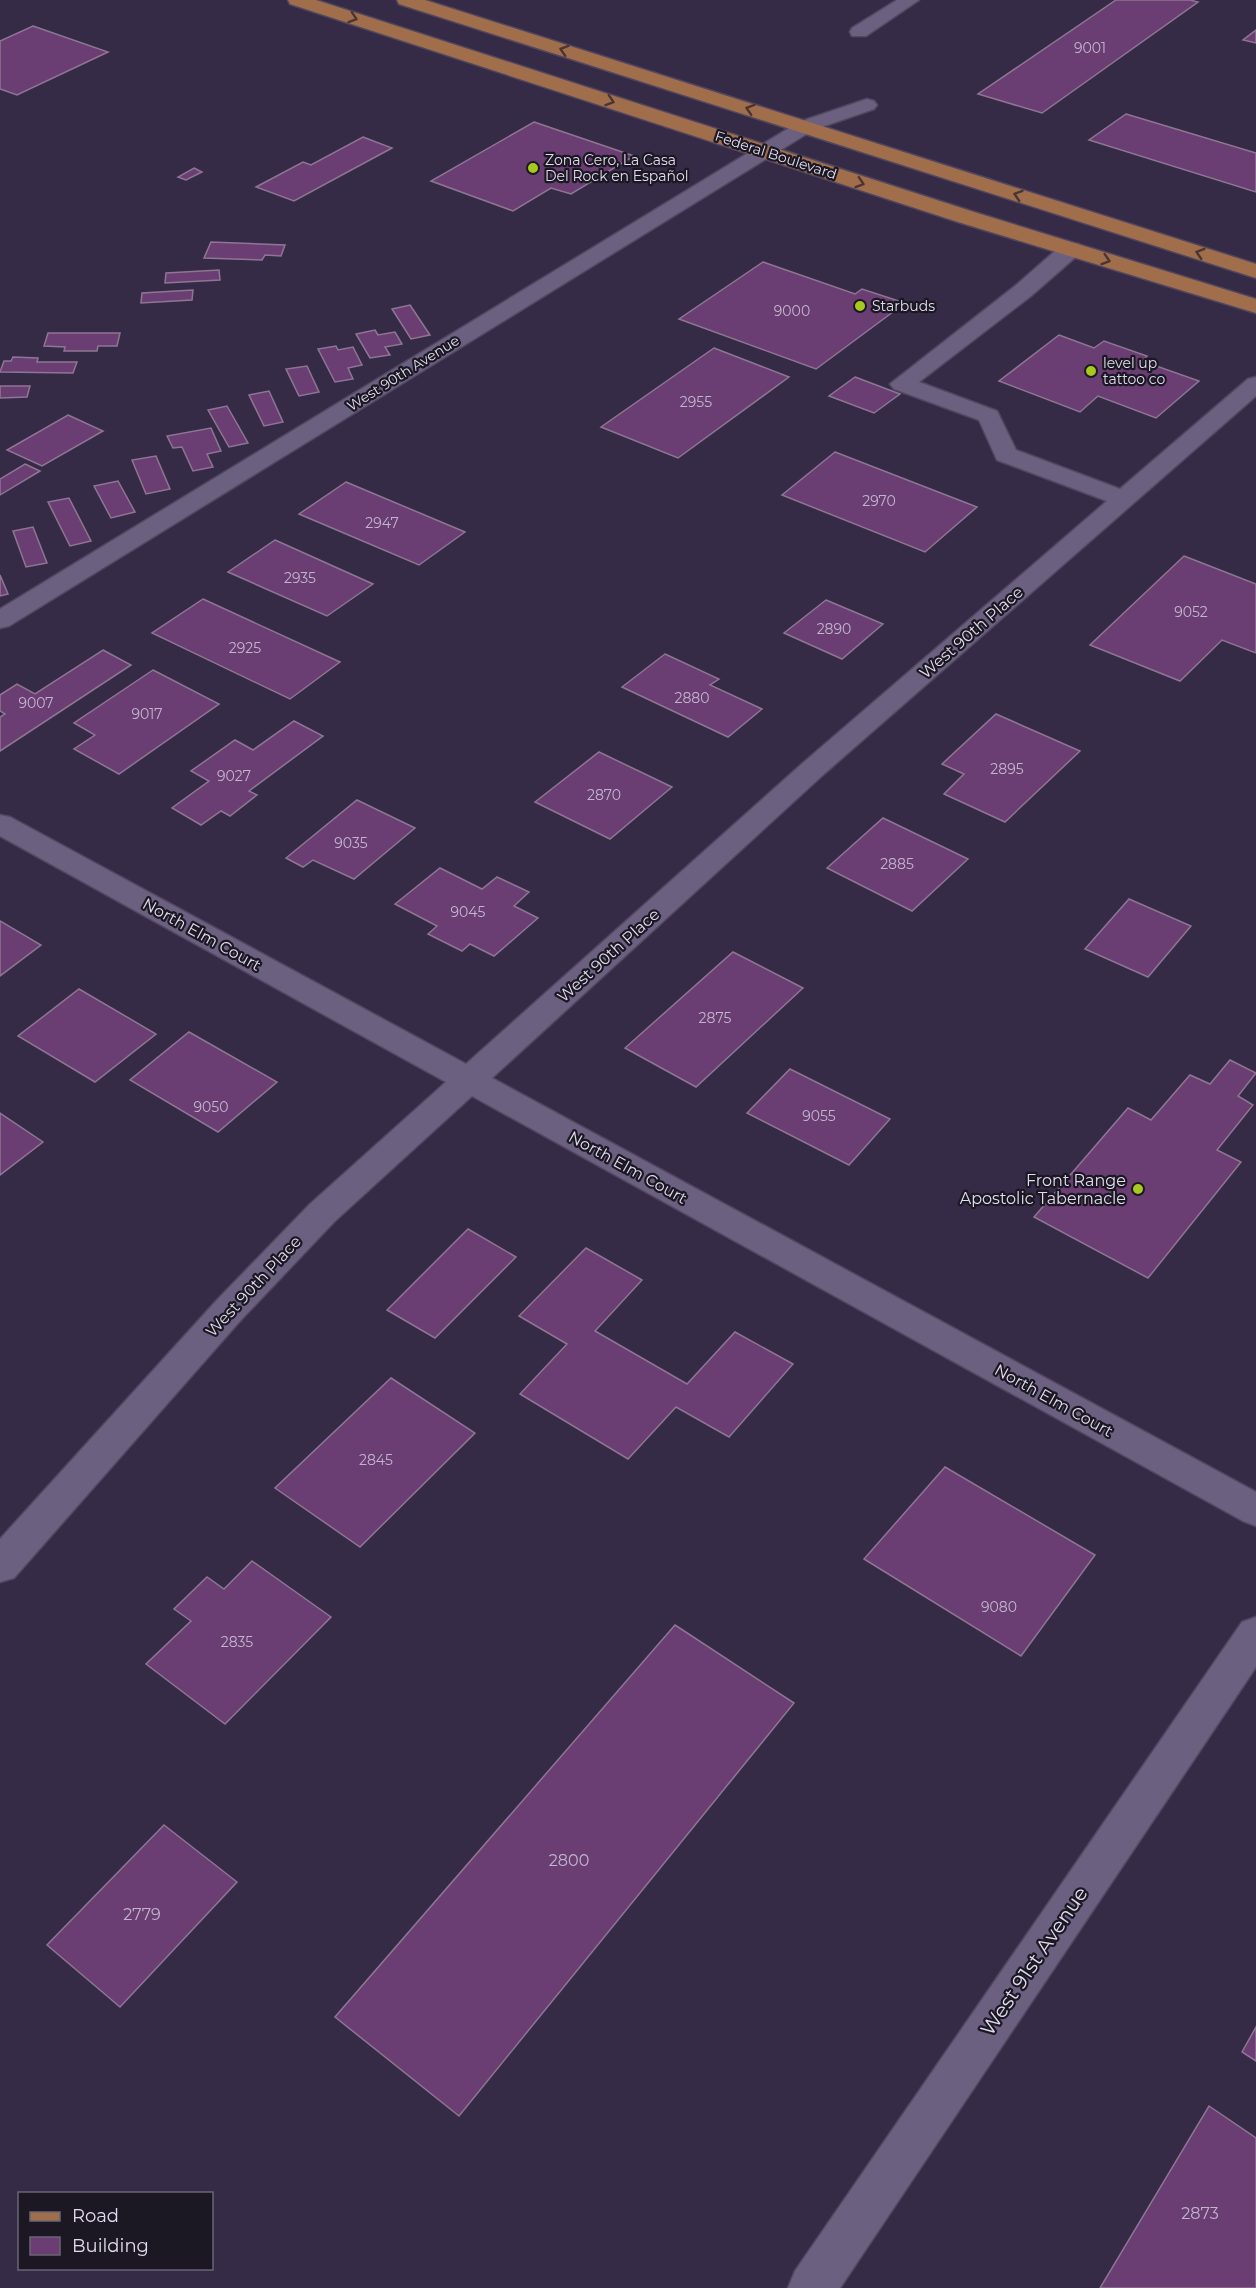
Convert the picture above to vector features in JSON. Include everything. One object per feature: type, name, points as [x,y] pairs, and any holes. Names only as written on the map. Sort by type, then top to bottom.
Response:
[{"type":"main road","name":"Federal Boulevard","points":[[297,0],[764,152],[1256,306]]},
{"type":"main road","points":[[406,0],[1256,271]]},
{"type":"street","points":[[859,32],[910,0]]},
{"type":"street","name":"West 90th Avenue","points":[[0,620],[806,126],[867,105]]},
{"type":"street","points":[[1071,249],[1023,291],[902,384],[989,416],[1006,455],[1125,498]]},
{"type":"street","name":"West 90th Place","points":[[0,1566],[228,1311],[322,1213],[814,768],[1256,384]]},
{"type":"street","name":"North Elm Court","points":[[0,824],[1256,1510]]},
{"type":"street","name":"West 91st Avenue","points":[[812,2288],[1256,1634]]},
{"type":"building","points":[[1116,0],[1190,0],[1198,2],[1042,113],[978,94]]},
{"type":"building","points":[[33,26],[108,52],[17,95],[0,89],[0,41]]},
{"type":"building","points":[[1256,30],[1256,43],[1243,40]]},
{"type":"building","points":[[1126,114],[1256,153],[1256,192],[1089,140]]},
{"type":"building","name":"Zona Cero, La Casa Del Rock en Español","points":[[534,122],[634,156],[571,194],[551,188],[513,211],[431,181]]},
{"type":"building","points":[[363,137],[392,148],[294,201],[256,187],[303,162],[311,165]]},
{"type":"building","points":[[194,168],[202,172],[186,180],[178,177]]},
{"type":"building","points":[[211,242],[285,245],[281,256],[265,255],[262,260],[204,258]]},
{"type":"building","points":[[763,262],[855,294],[862,289],[905,303],[816,369],[679,319]]},
{"type":"building","points":[[219,270],[220,280],[165,283],[166,273]]},
{"type":"building","points":[[193,290],[192,300],[141,303],[142,293]]},
{"type":"building","points":[[410,305],[430,335],[411,339],[392,309]]},
{"type":"building","points":[[375,330],[378,335],[395,332],[402,344],[385,347],[390,355],[370,358],[356,334]]},
{"type":"building","points":[[48,333],[120,333],[117,346],[98,346],[97,351],[64,351],[65,347],[44,346]]},
{"type":"building","name":"level up tattoo co","points":[[1059,335],[1094,348],[1104,341],[1147,356],[1142,361],[1199,381],[1156,418],[1098,396],[1080,412],[999,381]]},
{"type":"building","points":[[336,346],[338,350],[353,347],[362,365],[348,368],[353,379],[335,382],[318,349]]},
{"type":"building","points":[[714,348],[789,377],[678,458],[601,427]]},
{"type":"building","points":[[13,357],[38,358],[37,362],[77,362],[73,373],[0,372],[4,361],[11,361]]},
{"type":"building","points":[[307,366],[319,392],[299,396],[286,369]]},
{"type":"building","points":[[855,377],[900,394],[874,413],[829,396]]},
{"type":"building","points":[[0,386],[30,386],[27,397],[0,398]]},
{"type":"building","points":[[269,391],[283,422],[264,426],[249,395]]},
{"type":"building","points":[[227,406],[248,443],[229,447],[208,410]]},
{"type":"building","points":[[68,415],[103,431],[42,466],[7,450]]},
{"type":"building","points":[[211,428],[221,451],[207,454],[213,467],[193,471],[182,447],[173,448],[167,436]]},
{"type":"building","points":[[835,452],[977,507],[925,552],[782,495]]},
{"type":"building","points":[[156,456],[170,489],[146,494],[132,460]]},
{"type":"building","points":[[25,464],[40,471],[0,495],[0,479]]},
{"type":"building","points":[[118,481],[135,512],[111,518],[94,486]]},
{"type":"building","points":[[346,482],[465,532],[419,565],[299,514]]},
{"type":"building","points":[[69,498],[91,541],[70,546],[48,502]]},
{"type":"building","points":[[33,527],[47,563],[26,567],[13,531]]},
{"type":"building","points":[[275,540],[373,584],[327,616],[228,572]]},
{"type":"building","points":[[1184,556],[1256,584],[1256,653],[1222,640],[1180,681],[1090,645]]},
{"type":"building","points":[[0,575],[8,594],[0,596]]},
{"type":"building","points":[[203,599],[340,662],[290,699],[152,633]]},
{"type":"building","points":[[826,600],[883,624],[842,659],[784,633]]},
{"type":"building","points":[[103,650],[131,665],[0,751],[0,717],[5,714],[0,711],[0,695],[17,684],[35,694]]},
{"type":"building","points":[[665,654],[719,679],[710,685],[762,709],[728,737],[622,687]]},
{"type":"building","points":[[153,670],[219,704],[119,774],[74,749],[95,735],[74,723]]},
{"type":"building","points":[[996,714],[1080,751],[1005,822],[944,794],[964,774],[942,764]]},
{"type":"building","points":[[294,721],[323,736],[249,791],[257,795],[230,816],[221,811],[201,825],[172,808],[209,781],[191,771],[235,740],[253,750]]},
{"type":"building","points":[[599,752],[672,787],[610,839],[535,802]]},
{"type":"building","points":[[357,800],[415,828],[354,879],[313,860],[303,867],[286,858]]},
{"type":"building","points":[[883,818],[968,859],[912,911],[827,868]]},
{"type":"building","points":[[440,868],[482,889],[497,877],[529,892],[514,906],[538,918],[494,956],[470,944],[462,951],[428,934],[437,926],[395,904]]},
{"type":"building","points":[[1129,899],[1191,926],[1148,977],[1085,949]]},
{"type":"building","points":[[0,921],[41,945],[0,976]]},
{"type":"building","points":[[733,952],[803,988],[696,1087],[625,1048]]},
{"type":"building","points":[[79,989],[156,1034],[95,1082],[18,1036]]},
{"type":"building","points":[[189,1032],[277,1082],[218,1132],[130,1080]]},
{"type":"building","name":"Front Range Apostolic Tabernacle","points":[[1230,1060],[1256,1073],[1238,1096],[1253,1105],[1217,1150],[1241,1162],[1148,1278],[1034,1217],[1128,1108],[1151,1120],[1190,1075],[1210,1084]]},
{"type":"building","points":[[790,1069],[890,1119],[849,1165],[747,1113]]},
{"type":"building","points":[[0,1113],[43,1142],[0,1175]]},
{"type":"building","points":[[468,1229],[516,1257],[435,1338],[387,1310]]},
{"type":"building","points":[[586,1248],[642,1280],[595,1331],[687,1384],[735,1332],[793,1364],[729,1437],[676,1407],[628,1459],[520,1394],[567,1344],[519,1316]]},
{"type":"building","points":[[391,1378],[475,1433],[360,1547],[275,1488]]},
{"type":"building","points":[[945,1467],[1095,1555],[1021,1656],[864,1559]]},
{"type":"building","points":[[252,1561],[331,1617],[225,1724],[146,1664],[191,1621],[174,1609],[207,1577],[224,1589]]},
{"type":"building","points":[[675,1625],[794,1703],[459,2116],[335,2017]]},
{"type":"building","points":[[164,1825],[237,1882],[120,2007],[47,1945]]},
{"type":"building","points":[[1256,2027],[1256,2061],[1242,2052]]},
{"type":"building","points":[[1209,2106],[1256,2138],[1256,2288],[1100,2288]]},
{"type":"place","name":"Zona Cero, La Casa Del Rock en Español","points":[[533,168]]},
{"type":"place","name":"Starbuds","points":[[860,306]]},
{"type":"place","name":"level up tattoo co","points":[[1091,371]]},
{"type":"place","name":"Front Range Apostolic Tabernacle","points":[[1138,1189]]}]
